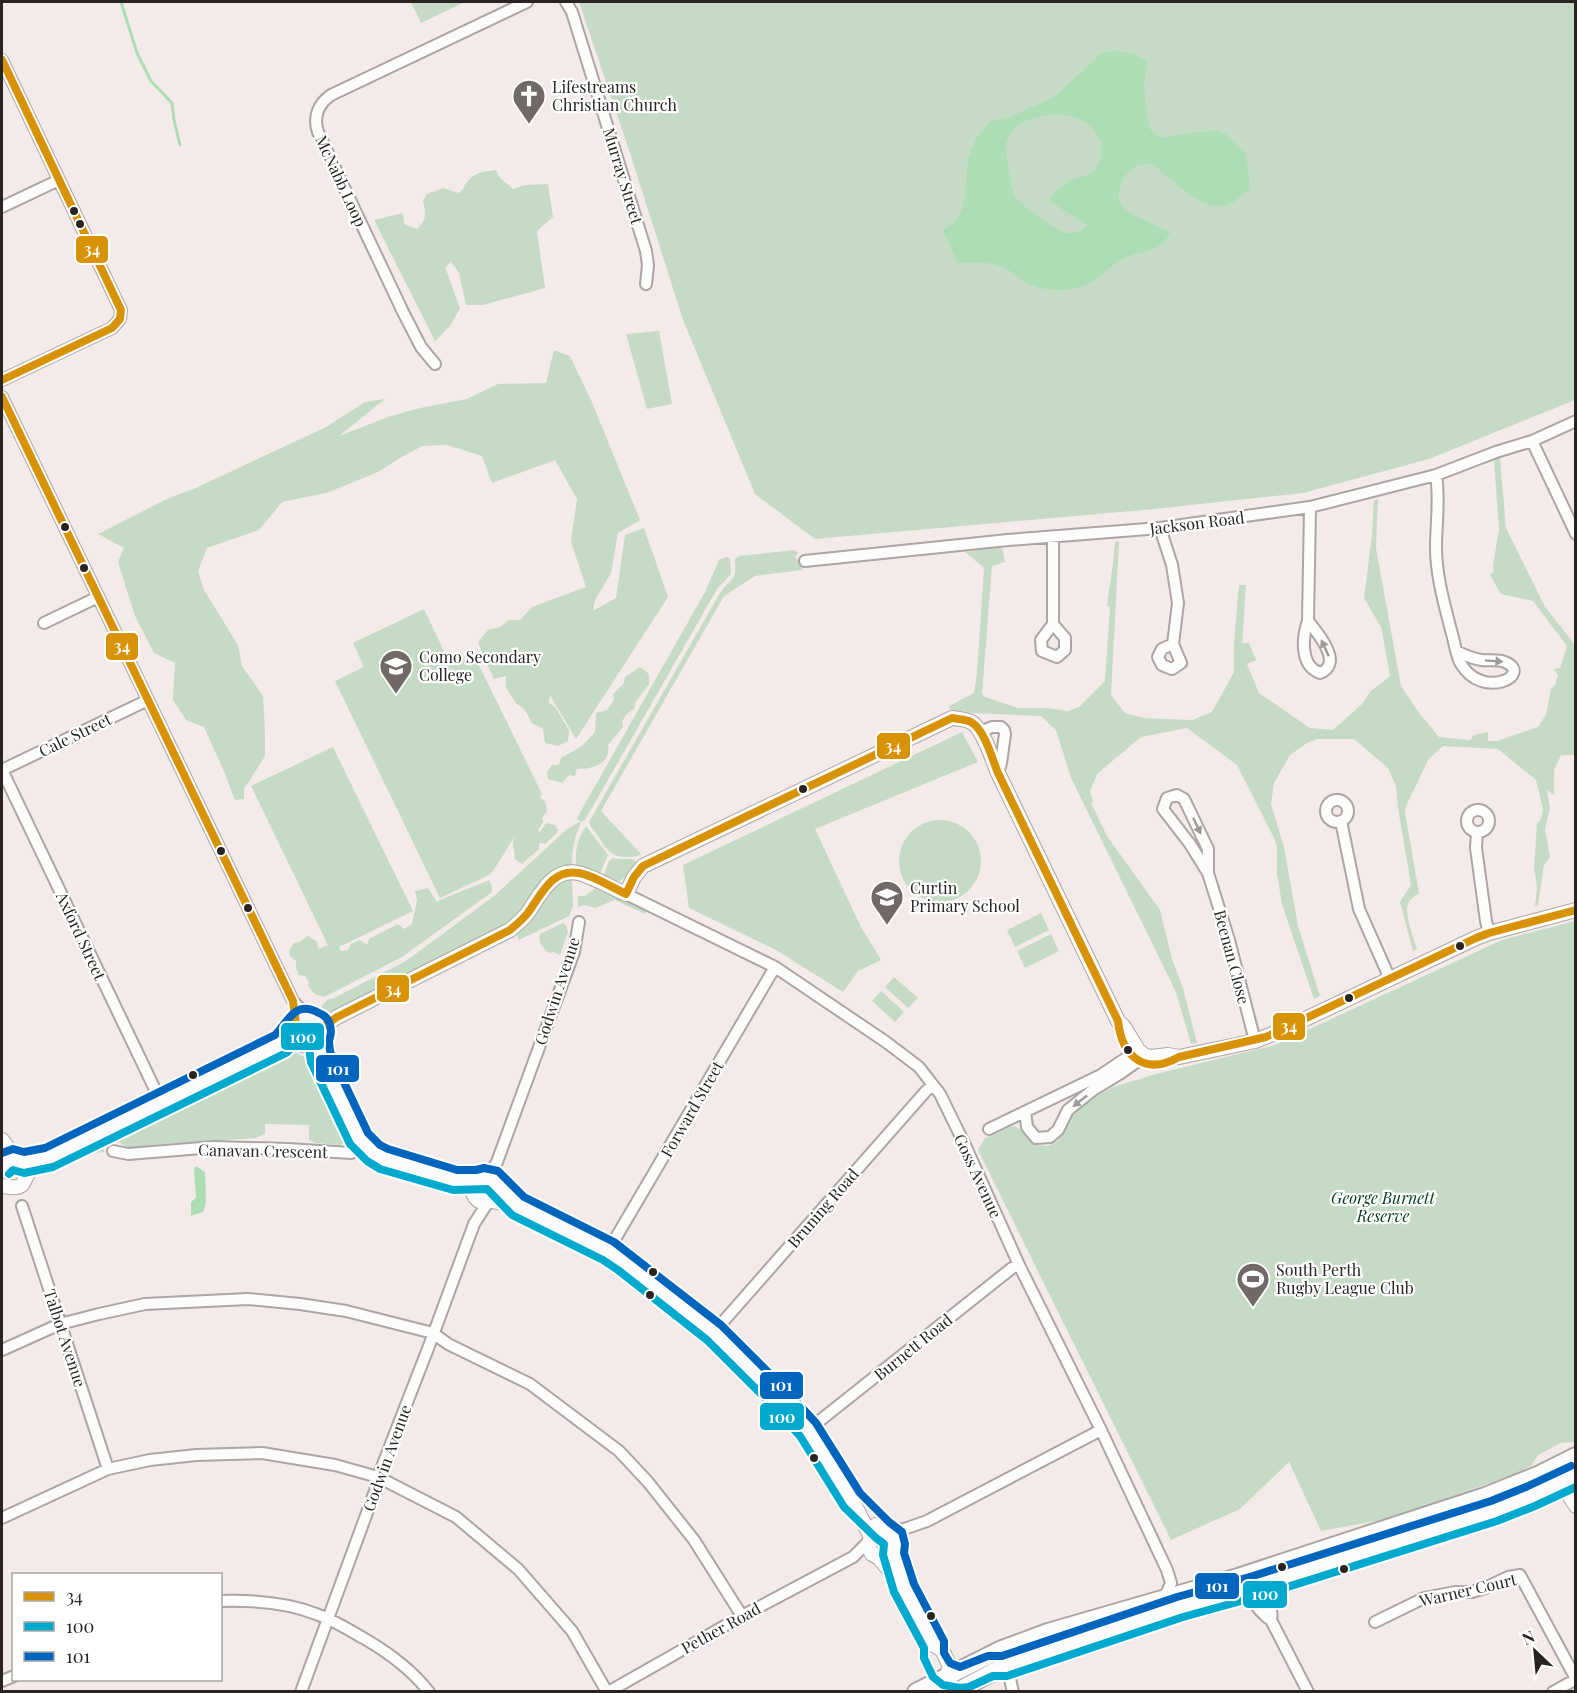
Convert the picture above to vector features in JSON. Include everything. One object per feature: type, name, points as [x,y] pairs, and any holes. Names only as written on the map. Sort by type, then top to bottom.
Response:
[{"type":"main road","points":[[955,1692],[1010,1664],[1054,1648],[1246,1584],[1485,1496],[1568,1472]]},
{"type":"main road","points":[[916,1692],[1002,1649],[1048,1632],[1165,1597],[1246,1584]]},
{"type":"street","name":"McNabb Loop","points":[[435,363],[421,347],[403,312],[318,132],[315,123],[316,115],[323,102],[331,95],[527,2]]},
{"type":"street","name":"Murray Street","points":[[567,2],[646,251],[648,266],[646,284]]},
{"type":"street","points":[[2,60],[121,310],[120,319],[112,328],[2,380]]},
{"type":"street","points":[[2,207],[59,180]]},
{"type":"street","points":[[2,397],[362,1142],[384,1159],[486,1190],[608,1251],[642,1274],[714,1332],[774,1392],[808,1430],[852,1500],[878,1536]]},
{"type":"street","name":"Jackson Road","points":[[805,561],[902,550],[1160,528],[1310,507],[1436,475],[1532,441],[1575,421]]},
{"type":"street","points":[[1532,441],[1575,534]]},
{"type":"street","points":[[1436,475],[1439,500],[1436,550],[1443,598],[1456,651],[1459,661],[1465,670],[1478,681],[1504,682],[1512,675],[1513,670],[1504,661],[1480,660],[1456,651]]},
{"type":"street","points":[[1308,621],[1310,507]]},
{"type":"street","points":[[1160,528],[1172,565],[1178,603],[1173,644]]},
{"type":"street","points":[[1053,537],[1053,624]]},
{"type":"street","points":[[44,623],[98,597]]},
{"type":"street","name":"Cale Street","points":[[2,770],[148,700]]},
{"type":"street","points":[[2,1162],[9,1160],[23,1166],[48,1158],[308,1032],[510,930],[527,913],[545,886],[560,876],[578,873],[626,894],[634,877],[643,866],[952,718],[970,721],[980,732],[1118,1021],[1119,1029],[1138,1055]]},
{"type":"street","points":[[980,732],[996,726],[1004,730],[998,773]]},
{"type":"street","name":"Axford Street","points":[[2,770],[161,1102]]},
{"type":"street","name":"Beenan Close","points":[[1208,873],[1208,849],[1184,799],[1177,795],[1167,798],[1163,809],[1190,844],[1208,873],[1229,940],[1255,1041]]},
{"type":"street","points":[[1341,822],[1359,909],[1390,979]]},
{"type":"street","points":[[1477,832],[1476,848],[1489,933]]},
{"type":"street","name":"Goss Avenue","points":[[626,894],[776,968],[920,1067],[940,1094],[1018,1265],[1101,1430],[1167,1570],[1171,1583],[1165,1597]]},
{"type":"street","points":[[989,1129],[1101,1076],[1138,1055],[1179,1057],[1255,1041],[1489,933],[1575,910]]},
{"type":"street","name":"Godwin Avenue","points":[[301,1692],[375,1491],[378,1477],[574,952],[579,922]]},
{"type":"street","name":"Forward Street","points":[[608,1251],[776,968]]},
{"type":"street","points":[[1025,1112],[1026,1127],[1036,1138],[1050,1137],[1058,1130],[1068,1110],[1138,1055]]},
{"type":"street","name":"Bruning Road","points":[[714,1332],[933,1085]]},
{"type":"street","points":[[2,1140],[23,1166],[25,1181],[18,1187],[3,1184]]},
{"type":"street","name":"Canavan Crescent","points":[[113,1151],[128,1154],[214,1147],[351,1153],[362,1142]]},
{"type":"street","name":"Talbot Avenue","points":[[22,1206],[108,1469]]},
{"type":"street","name":"Burnett Road","points":[[808,1430],[1018,1265]]},
{"type":"street","points":[[2,1350],[60,1324],[145,1304],[249,1299],[346,1311],[433,1333],[448,1344],[530,1384],[619,1451],[648,1482],[694,1540],[742,1616]]},
{"type":"street","name":"Pether Road","points":[[894,1551],[900,1539],[927,1521],[1101,1430]]},
{"type":"street","points":[[2,1518],[108,1469],[150,1460],[196,1455],[262,1454],[335,1465],[378,1477],[456,1517],[518,1569],[572,1631],[607,1692]]},
{"type":"street","points":[[1568,1472],[1575,1506]]},
{"type":"street","name":"Pether Road","points":[[607,1692],[742,1616],[836,1567],[853,1557],[878,1536],[927,1521]]},
{"type":"street","points":[[904,1588],[869,1548],[878,1536],[891,1535],[895,1541],[894,1551],[904,1588],[934,1646],[934,1655],[941,1670],[947,1675],[960,1678],[991,1666],[1010,1664],[1013,1692]]},
{"type":"street","points":[[877,1557],[887,1557],[894,1551]]},
{"type":"street","name":"Pether Road","points":[[836,1567],[877,1557]]},
{"type":"street","name":"Warner Court","points":[[1375,1622],[1424,1598],[1455,1592],[1472,1592],[1508,1577],[1520,1575],[1575,1679]]},
{"type":"street","points":[[1246,1584],[1264,1595],[1272,1612],[1271,1620],[1308,1692]]},
{"type":"street","points":[[222,1601],[270,1603],[301,1609],[327,1618],[385,1651],[422,1682],[429,1692]]},
{"type":"street","points":[[941,1692],[947,1675]]},
{"type":"street","points":[[1552,1692],[1575,1679]]},
{"type":"green space","points":[[411,2],[465,2],[421,23]]},
{"type":"green space","points":[[579,2],[1575,2],[1575,400],[1429,459],[1303,493],[1155,509],[815,539],[755,494],[683,320]]},
{"type":"green space","points":[[496,170],[500,178],[513,189],[525,185],[548,184],[553,217],[537,231],[545,288],[483,305],[466,305],[459,273],[451,262],[445,267],[460,308],[450,326],[435,341],[374,220],[403,213],[404,224],[417,229],[424,219],[423,201],[427,194],[443,188],[459,193],[474,176]]},
{"type":"green space","points":[[659,331],[672,404],[647,409],[626,334]]},
{"type":"green space","points":[[554,350],[570,356],[591,400],[640,520],[618,533],[611,573],[595,600],[593,611],[616,598],[625,535],[644,528],[668,597],[576,739],[550,695],[549,703],[555,707],[569,730],[568,741],[558,746],[545,743],[543,729],[532,723],[525,710],[516,703],[506,688],[506,676],[494,679],[478,642],[488,630],[500,627],[509,620],[520,620],[532,607],[586,587],[571,542],[577,499],[555,460],[492,483],[482,456],[447,445],[422,446],[378,472],[344,486],[326,493],[282,502],[259,530],[207,548],[198,571],[204,590],[238,645],[242,666],[263,696],[265,756],[244,789],[244,799],[235,800],[204,727],[186,720],[173,700],[175,663],[154,653],[135,616],[118,562],[124,548],[98,534],[169,498],[196,488],[326,427],[365,402],[385,399],[339,436],[391,416],[467,399],[498,384],[546,383]]},
{"type":"green space","points":[[1500,458],[1506,528],[1545,607],[1575,645],[1575,755],[1561,755],[1554,770],[1554,795],[1547,790],[1550,808],[1545,829],[1550,857],[1544,865],[1538,905],[1535,906],[1537,888],[1534,867],[1537,824],[1541,819],[1543,809],[1536,780],[1498,749],[1443,746],[1428,760],[1405,812],[1419,893],[1410,901],[1407,908],[1408,920],[1417,949],[1413,951],[1400,902],[1411,885],[1396,786],[1388,768],[1354,739],[1317,739],[1307,743],[1290,755],[1274,783],[1271,804],[1284,847],[1298,926],[1320,996],[1314,999],[1282,904],[1275,840],[1237,765],[1187,728],[1141,737],[1097,774],[1090,791],[1093,801],[1091,803],[1107,836],[1160,910],[1197,1043],[1191,1044],[1176,992],[1071,778],[1056,730],[1041,716],[963,711],[952,713],[949,706],[974,693],[977,673],[984,568],[965,552],[1002,547],[1005,562],[992,566],[982,694],[985,697],[1018,708],[1068,711],[1079,707],[1105,681],[1110,607],[1107,606],[1115,542],[1119,541],[1111,695],[1125,713],[1144,718],[1192,720],[1212,712],[1234,672],[1239,585],[1246,585],[1242,643],[1249,643],[1256,660],[1247,664],[1259,693],[1310,728],[1333,730],[1362,704],[1371,691],[1390,676],[1381,627],[1364,598],[1374,500],[1378,499],[1376,548],[1401,686],[1439,737],[1470,740],[1474,735],[1488,732],[1488,741],[1497,741],[1538,727],[1546,715],[1551,689],[1558,675],[1554,669],[1560,668],[1567,646],[1533,601],[1501,594],[1490,575],[1494,571],[1499,529],[1494,460]]},
{"type":"green space","points":[[794,550],[798,552],[795,557],[802,566],[802,570],[755,576],[724,596],[601,811],[641,854],[629,857],[609,851],[589,822],[720,593],[733,579],[735,559],[739,556]]},
{"type":"green space","points":[[727,557],[730,559],[731,574],[717,589],[585,820],[582,822],[578,820],[577,818],[705,592],[719,560]]},
{"type":"green space","points":[[424,609],[450,664],[473,653],[542,794],[540,798],[545,801],[547,811],[538,830],[540,832],[546,823],[555,825],[558,830],[545,844],[539,844],[539,849],[522,864],[515,859],[513,842],[515,836],[491,874],[440,898],[335,681],[364,667],[353,643]]},
{"type":"green space","points":[[640,667],[649,674],[649,684],[635,703],[635,708],[622,721],[623,727],[608,745],[607,757],[604,761],[589,768],[577,769],[575,776],[569,775],[562,783],[548,779],[547,772],[552,765],[559,765],[561,758],[582,746],[595,732],[596,713],[607,710],[614,700],[613,694],[624,683],[625,677]]},
{"type":"green space","points":[[962,732],[978,762],[815,829],[861,927],[881,960],[858,971],[843,992],[776,950],[689,908],[683,865]]},
{"type":"green space","points":[[333,747],[413,911],[339,947],[341,951],[348,950],[351,944],[360,940],[366,944],[369,939],[398,924],[404,929],[412,924],[417,900],[415,891],[428,888],[437,902],[489,880],[492,892],[402,957],[324,997],[315,994],[308,986],[309,982],[305,976],[299,975],[296,961],[290,956],[289,950],[294,943],[308,936],[317,942],[318,949],[328,945],[251,786]]},
{"type":"green space","points":[[940,820],[956,823],[969,832],[978,845],[981,861],[978,877],[969,890],[956,899],[940,902],[924,899],[911,890],[902,877],[899,861],[902,845],[911,832],[924,823]]},
{"type":"green space","points":[[581,823],[574,844],[572,867],[499,931],[324,1015],[321,1007],[327,1000],[406,961],[494,896],[566,830]]},
{"type":"green space","points":[[586,826],[608,855],[599,876],[576,867],[577,845]]},
{"type":"green space","points":[[613,858],[633,859],[637,863],[620,881],[610,880],[603,877],[609,861]]},
{"type":"green space","points":[[572,879],[573,907],[569,916],[519,940],[516,933],[540,901],[554,887]]},
{"type":"green space","points":[[598,886],[648,908],[645,914],[615,900],[595,908],[586,905],[578,907],[578,896],[585,896]]},
{"type":"green space","points":[[1041,913],[1049,930],[1015,947],[1007,930]]},
{"type":"green space","name":"George Burnett Reserve","points":[[1575,921],[1575,1442],[1561,1443],[1538,1455],[1531,1466],[1514,1474],[1392,1518],[1321,1531],[1289,1462],[1240,1509],[1171,1540],[978,1150],[985,1138],[1012,1126],[1017,1127],[1037,1145],[1048,1146],[1058,1141],[1069,1119],[1077,1110],[1113,1087],[1275,1045],[1502,940]]},
{"type":"green space","points":[[563,923],[568,932],[560,955],[549,953],[541,945],[540,934]]},
{"type":"green space","points":[[1051,934],[1059,951],[1025,968],[1017,951]]},
{"type":"green space","points":[[894,977],[918,998],[908,1008],[885,987]]},
{"type":"green space","points":[[881,991],[904,1012],[895,1022],[872,1001]]},
{"type":"green space","points":[[292,1051],[302,1056],[310,1056],[348,1133],[346,1140],[340,1145],[316,1143],[309,1140],[309,1125],[265,1124],[265,1134],[256,1138],[128,1148],[112,1140]]},
{"type":"green space","points":[[111,1140],[105,1145],[104,1152],[82,1155]]},
{"type":"shaded area","points":[[1117,51],[1145,59],[1147,65],[1144,85],[1150,129],[1163,138],[1195,132],[1217,131],[1227,135],[1244,152],[1250,189],[1232,203],[1214,206],[1189,194],[1157,167],[1142,164],[1134,167],[1123,179],[1119,195],[1120,203],[1129,212],[1170,232],[1167,239],[1157,247],[1125,258],[1093,281],[1073,289],[1052,290],[1038,287],[997,265],[975,262],[958,263],[943,231],[955,221],[961,212],[965,198],[968,159],[977,137],[990,122],[1010,117],[1056,96],[1101,53]],"holes":[[[1059,114],[1077,118],[1090,126],[1101,141],[1102,147],[1102,158],[1096,168],[1087,175],[1069,181],[1049,201],[1087,225],[1078,232],[1062,231],[1047,223],[1015,196],[1010,181],[1006,149],[1012,131],[1025,121]]]},
{"type":"shaded area","points":[[196,1166],[205,1172],[206,1203],[203,1212],[191,1216],[191,1202],[196,1198],[194,1169]]},
{"type":"waterway","points":[[121,2],[137,53],[151,81],[172,103],[180,145]]},
{"type":"transit line","name":"34","points":[[2,60],[121,310],[120,319],[112,328],[2,380]]},
{"type":"transit line","name":"34","points":[[2,397],[293,1001],[296,1024],[294,1035],[299,1043],[310,1046],[318,1039],[320,1029],[337,1017],[510,930],[527,914],[548,885],[561,875],[585,874],[626,894]]},
{"type":"transit line","name":"34","points":[[626,894],[634,877],[643,866],[952,718],[971,722],[984,738],[998,773],[1118,1021],[1124,1044],[1137,1060],[1146,1063],[1167,1062],[1179,1057],[1266,1037],[1476,938],[1576,910]]},
{"type":"transit line","name":"101","points":[[2,1153],[13,1149],[24,1152],[45,1148],[275,1035],[298,1010],[311,1009],[327,1019],[331,1027],[329,1041],[331,1055],[368,1133],[380,1145],[457,1170],[484,1168],[498,1171],[524,1197],[614,1242],[721,1325],[781,1385],[816,1423],[860,1493],[902,1532],[905,1544],[904,1553],[914,1584],[944,1641],[944,1653],[950,1663],[960,1667],[988,1656],[1002,1656],[1177,1597],[1253,1576],[1491,1501],[1571,1466]]},
{"type":"transit line","name":"100","points":[[9,1174],[13,1170],[24,1173],[53,1167],[286,1053],[307,1030],[310,1033],[308,1041],[311,1062],[350,1144],[367,1161],[380,1169],[453,1190],[487,1189],[512,1215],[603,1260],[618,1270],[707,1340],[766,1399],[800,1436],[844,1507],[884,1544],[883,1555],[894,1592],[924,1648],[924,1658],[933,1677],[943,1685],[969,1687],[993,1676],[1007,1676],[1183,1617],[1259,1596],[1497,1521],[1576,1487]]},
{"type":"place","name":"Lifestreams Christian Church","points":[[529,125]]},
{"type":"place","name":"Como Secondary College","points":[[396,695]]},
{"type":"place","name":"Curtin Primary School","points":[[887,926]]},
{"type":"place","name":"South Perth Rugby League Club","points":[[1253,1308]]}]
